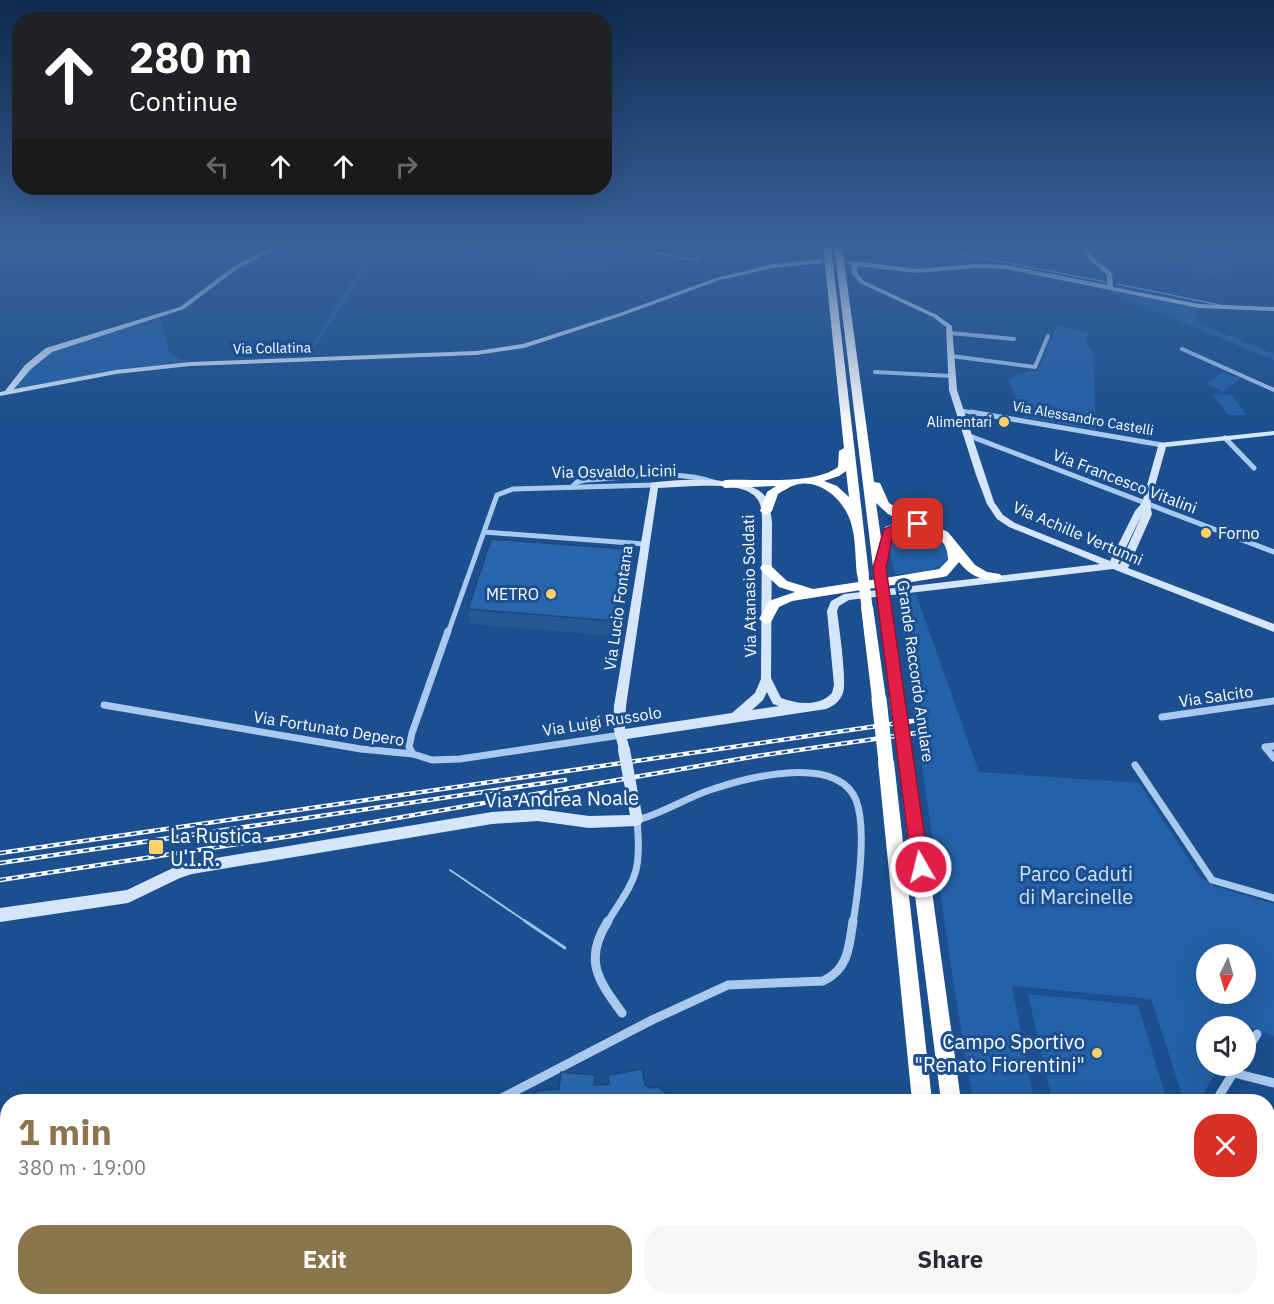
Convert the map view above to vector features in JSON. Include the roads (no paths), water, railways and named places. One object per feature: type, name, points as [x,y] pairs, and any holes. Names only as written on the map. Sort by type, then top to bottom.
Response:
[{"type":"highway","points":[[834,307],[921,1094]]},
{"type":"highway","name":"Grande Raccordo Anulare","points":[[846,307],[950,1094]]},
{"type":"highway","points":[[721,484],[813,480],[836,474],[843,468],[847,422]]},
{"type":"highway","points":[[864,447],[881,502],[896,513],[944,535],[971,569],[984,576],[996,578]]},
{"type":"highway","points":[[766,511],[771,495],[780,487],[796,483],[826,485],[843,495],[855,520],[859,539]]},
{"type":"highway","points":[[880,572],[889,530],[903,525],[927,527]]},
{"type":"highway","points":[[766,619],[772,606],[778,601],[821,591],[938,575],[950,568],[954,561],[950,541]]},
{"type":"highway","points":[[766,568],[779,581],[788,586],[821,591]]},
{"type":"street","points":[[4,393],[28,367],[49,350],[185,307]]},
{"type":"street","name":"Via Collatina","points":[[4,393],[116,372],[190,364],[476,353],[512,349],[641,307]]},
{"type":"street","points":[[915,307],[948,325],[950,333],[1014,339]]},
{"type":"street","points":[[1205,307],[1274,309]]},
{"type":"street","name":"Via Achille Vertunni","points":[[950,333],[951,376],[959,410],[990,502],[1003,519],[1016,527],[1274,628]]},
{"type":"street","points":[[951,356],[1035,367],[1048,336]]},
{"type":"street","points":[[1182,349],[1274,390]]},
{"type":"street","points":[[875,372],[951,376]]},
{"type":"street","name":"Via Alessandro Castelli","points":[[959,410],[1162,445],[1274,433]]},
{"type":"street","name":"Via Francesco Vitalini","points":[[967,435],[1144,510],[1274,552]]},
{"type":"street","points":[[1225,438],[1254,468]]},
{"type":"street","points":[[996,578],[1118,567],[1144,510],[1162,445]]},
{"type":"street","points":[[572,487],[577,482],[585,480],[693,477],[703,477],[721,484]]},
{"type":"street","name":"Via Osvaldo Licini","points":[[504,491],[572,487],[721,484]]},
{"type":"street","name":"Via Atanasio Soldati","points":[[721,484],[745,487],[755,491],[761,497],[766,511],[766,679],[764,692],[758,700],[736,717]]},
{"type":"street","name":"Via Lucio Fontana","points":[[637,820],[619,723],[654,485]]},
{"type":"street","name":"Via Fortunato Depero","points":[[413,754],[409,747],[412,733],[495,498],[504,491]]},
{"type":"street","points":[[484,532],[644,544]]},
{"type":"street","name":"Via Luigi Russolo","points":[[413,754],[428,759],[451,760],[826,704],[839,694],[832,614],[835,604],[841,599],[853,595],[996,578]]},
{"type":"street","name":"Via Atanasio Soldati","points":[[766,679],[777,700],[797,708]]},
{"type":"street","name":"Via Salcito","points":[[1162,717],[1274,701]]},
{"type":"street","name":"Via Fortunato Depero","points":[[104,705],[362,749],[413,754]]},
{"type":"street","points":[[1274,746],[1265,747],[1274,758]]},
{"type":"street","points":[[1135,765],[1212,880],[1274,898]]},
{"type":"street","name":"Via Andrea Noale","points":[[0,915],[129,896],[178,872],[192,868],[492,818],[538,815],[589,822],[637,820],[657,814],[704,792],[730,784],[811,771],[837,778],[849,789],[857,802],[861,830],[853,929],[848,953],[840,970],[832,977],[822,981],[728,985],[652,1020],[509,1094]]},
{"type":"street","points":[[622,1013],[596,974],[594,950],[599,935],[630,889],[635,877],[640,850],[637,820]]},
{"type":"street","points":[[1220,1094],[1232,1076]]},
{"type":"street","points":[[1255,1076],[1274,1083]]},
{"type":"waterway","points":[[450,870],[528,923]]},
{"type":"waterway","points":[[525,921],[565,948]]},
{"type":"railway","points":[[0,853],[919,720]]},
{"type":"railway","points":[[0,880],[298,835],[757,756],[923,732]]},
{"type":"railway","points":[[0,863],[565,780]]},
{"type":"place","name":"Alimentari","points":[[1004,422]]},
{"type":"place","name":"Forno","points":[[1206,533]]},
{"type":"place","name":"METRO","points":[[551,594]]},
{"type":"place","name":"La Rustica U.I.R.","points":[[156,847]]},
{"type":"place","name":"Campo Sportivo \"Renato Fiorentini\"","points":[[1097,1053]]},
{"type":"park label","name":"Parco Caduti di Marcinelle","points":[[1076,886]]}]
